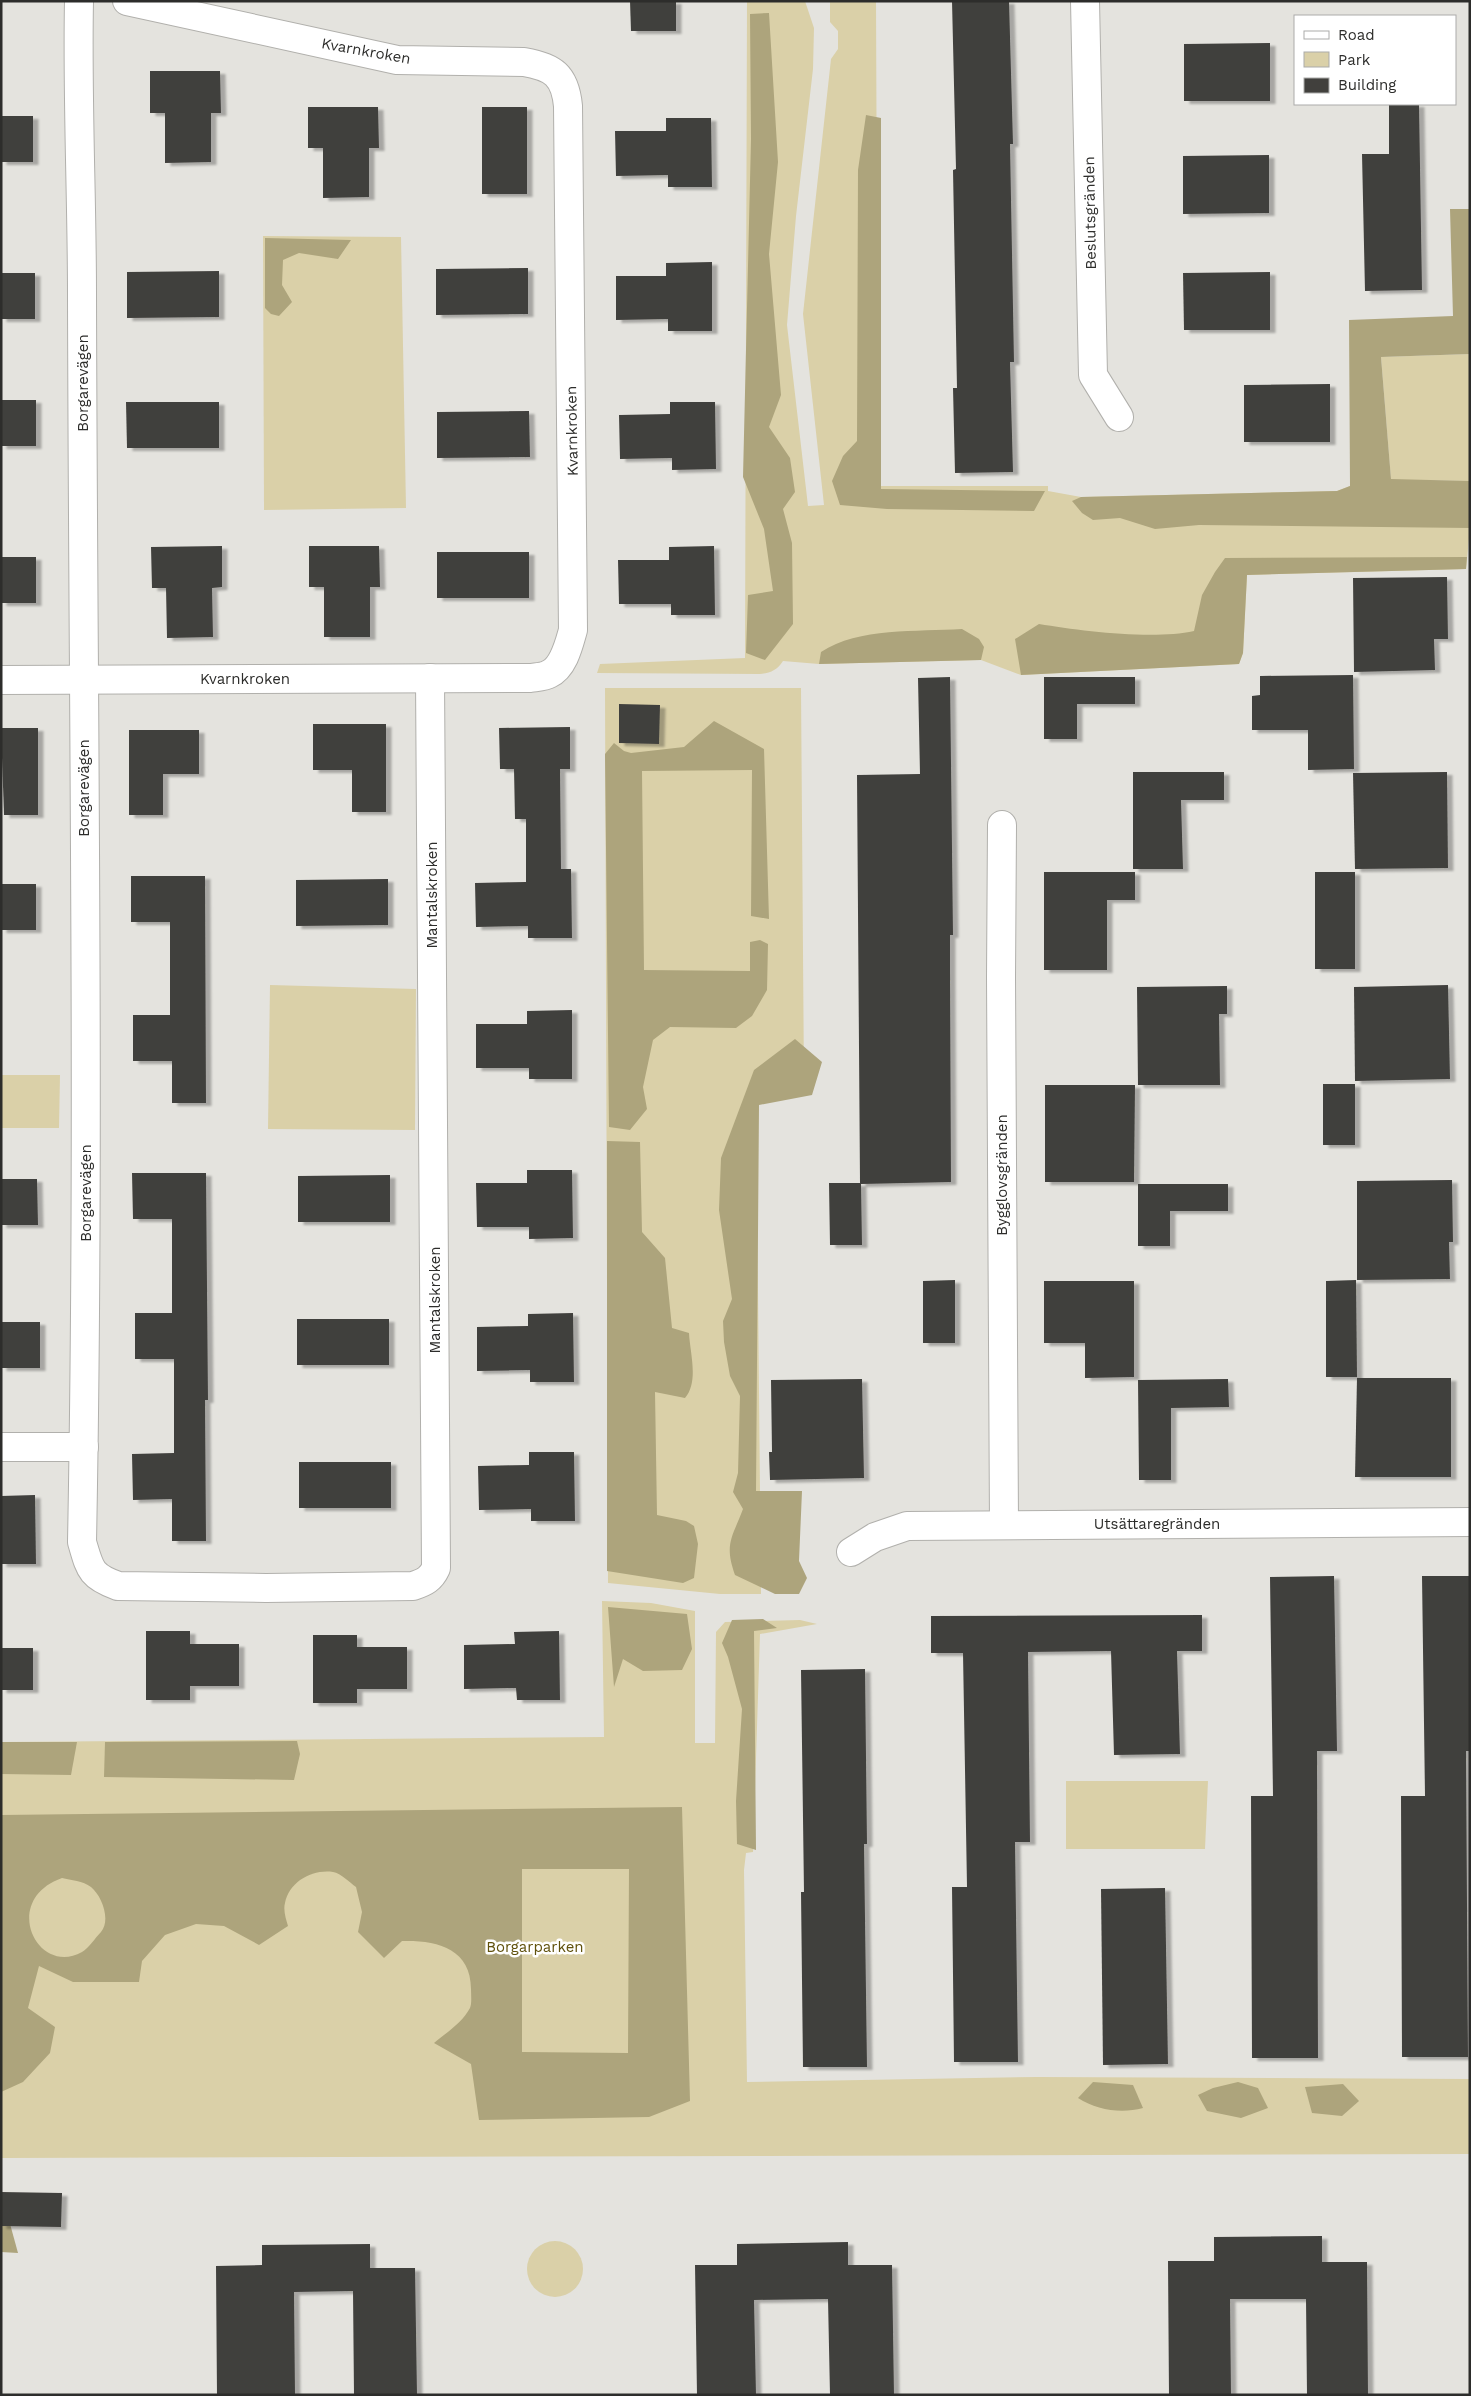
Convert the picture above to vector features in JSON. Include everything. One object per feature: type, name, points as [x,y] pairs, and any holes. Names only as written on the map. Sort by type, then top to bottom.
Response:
[{"type":"street","name":"Borgarevägen","points":[[79,1],[78,69],[82,232],[86,1134],[82,1542],[92,1573]]},
{"type":"street","name":"Kvarnkroken","points":[[1,680],[530,678],[550,674],[560,664],[573,630],[573,514],[566,91],[558,74],[543,65],[524,62],[397,60],[127,1]]},
{"type":"street","name":"Beslutsgränden","points":[[1085,1],[1093,375],[1119,417]]},
{"type":"street","name":"Mantalskroken","points":[[92,1573],[105,1582],[118,1586],[266,1588],[414,1586],[424,1583],[432,1577],[436,1568],[430,678]]},
{"type":"street","name":"Bygglovsgränden","points":[[1002,825],[1004,1525]]},
{"type":"street","points":[[1,1447],[84,1447]]},
{"type":"street","name":"Utsättaregränden","points":[[851,1552],[875,1537],[907,1526],[1470,1522]]},
{"type":"green space","points":[[747,1],[805,1],[814,28],[813,69],[796,216],[787,325],[808,506],[824,505],[803,314],[831,59],[838,49],[838,31],[830,22],[830,1],[876,1],[878,486],[1048,486],[1048,491],[1081,497],[1337,491],[1350,486],[1470,528],[1466,569],[1247,575],[1243,653],[1239,664],[1021,675],[981,660],[819,664],[783,661],[773,670],[760,674],[597,673],[600,664],[745,658]]},
{"type":"green space","points":[[263,236],[401,237],[406,508],[264,510]]},
{"type":"green space","points":[[1470,354],[1470,481],[1391,480],[1381,357]]},
{"type":"green space","points":[[605,688],[801,688],[804,1083],[756,1089],[761,1594],[720,1594],[608,1583]]},
{"type":"green space","points":[[270,985],[416,989],[415,1130],[268,1129]]},
{"type":"green space","points":[[1,1075],[60,1075],[59,1128],[1,1128]]},
{"type":"green space","name":"Borgarparken","points":[[602,1601],[651,1603],[695,1611],[695,1743],[715,1743],[716,1632],[725,1622],[800,1620],[817,1624],[760,1634],[753,1852],[746,1853],[744,1870],[747,2082],[1037,2077],[1470,2079],[1470,2154],[1,2158],[1,1742],[604,1737]]},
{"type":"green space","points":[[1066,1781],[1208,1781],[1205,1849],[1066,1849]]},
{"type":"green space","points":[[555,2241],[566,2243],[575,2249],[581,2258],[583,2269],[581,2280],[575,2289],[566,2295],[555,2297],[544,2295],[535,2289],[529,2280],[527,2269],[529,2258],[535,2249],[544,2243]]},
{"type":"shaded area","points":[[769,13],[778,162],[769,254],[781,395],[769,427],[790,458],[795,492],[783,509],[792,543],[793,624],[765,660],[746,653],[748,595],[773,591],[764,529],[743,477],[751,139],[750,14]]},
{"type":"shaded area","points":[[866,115],[881,118],[881,489],[1045,491],[1034,511],[887,509],[840,505],[832,481],[843,456],[857,441],[858,170]]},
{"type":"shaded area","points":[[1450,209],[1470,209],[1470,354],[1381,357],[1391,479],[1470,481],[1470,528],[1199,525],[1155,529],[1120,518],[1093,520],[1082,513],[1072,501],[1081,497],[1337,491],[1350,486],[1349,320],[1453,316]]},
{"type":"shaded area","points":[[265,238],[351,240],[338,259],[299,253],[283,260],[282,285],[292,302],[279,316],[271,314],[265,308]]},
{"type":"shaded area","points":[[1467,557],[1466,569],[1247,575],[1243,653],[1239,664],[1021,675],[1015,639],[1039,624],[1096,632],[1138,635],[1177,634],[1194,631],[1202,595],[1225,558]]},
{"type":"shaded area","points":[[962,629],[979,639],[984,647],[981,660],[819,664],[821,652],[853,638],[889,632]]},
{"type":"shaded area","points":[[714,721],[764,749],[769,919],[751,916],[752,770],[642,771],[644,970],[750,971],[750,942],[760,940],[768,944],[767,990],[752,1016],[736,1028],[670,1027],[653,1040],[643,1087],[647,1109],[630,1130],[609,1127],[605,754],[614,743],[624,751],[631,753],[684,747]]},
{"type":"shaded area","points":[[795,1039],[822,1062],[812,1095],[759,1105],[756,1491],[802,1491],[799,1561],[807,1578],[799,1594],[775,1594],[735,1575],[730,1556],[731,1541],[743,1509],[733,1492],[738,1473],[740,1396],[730,1376],[724,1342],[723,1321],[732,1299],[719,1210],[721,1158],[754,1070]]},
{"type":"shaded area","points":[[607,1141],[640,1142],[642,1232],[665,1258],[672,1328],[689,1333],[693,1376],[692,1384],[685,1398],[655,1392],[657,1515],[686,1521],[694,1526],[698,1544],[694,1578],[683,1583],[607,1571]]},
{"type":"shaded area","points":[[608,1607],[687,1614],[692,1649],[682,1670],[643,1671],[623,1659],[614,1687]]},
{"type":"shaded area","points":[[763,1619],[777,1628],[754,1631],[756,1850],[737,1844],[736,1801],[742,1709],[728,1657],[722,1643],[732,1620]]},
{"type":"shaded area","points":[[297,1741],[300,1754],[294,1780],[104,1777],[105,1742]]},
{"type":"shaded area","points":[[1,1742],[77,1742],[71,1775],[1,1774]]},
{"type":"shaded area","points":[[682,1807],[690,2101],[649,2117],[479,2120],[471,2064],[434,2043],[458,2023],[470,2008],[471,1989],[465,1964],[449,1949],[427,1942],[415,1941],[402,1941],[384,1958],[358,1932],[362,1912],[356,1887],[339,1874],[333,1872],[310,1875],[296,1883],[287,1896],[284,1906],[288,1926],[259,1945],[224,1926],[196,1924],[165,1935],[142,1961],[139,1982],[73,1982],[39,1966],[28,2008],[55,2027],[50,2053],[23,2082],[1,2092],[1,1815]],"holes":[[[522,1869],[629,1869],[628,2053],[522,2052]],[[62,1878],[81,1882],[91,1887],[99,1896],[105,1915],[104,1927],[90,1945],[82,1952],[66,1957],[51,1954],[40,1945],[32,1933],[29,1918],[33,1902],[43,1889]]]},
{"type":"shaded area","points":[[1093,2082],[1133,2085],[1143,2108],[1126,2111],[1109,2110],[1078,2098]]},
{"type":"shaded area","points":[[1238,2082],[1258,2088],[1268,2108],[1241,2118],[1207,2111],[1198,2095],[1213,2088]]},
{"type":"shaded area","points":[[1343,2084],[1359,2101],[1342,2116],[1312,2113],[1305,2087]]},
{"type":"shaded area","points":[[1,2191],[18,2253],[1,2252]]},
{"type":"building","points":[[630,1],[676,1],[676,31],[631,31]]},
{"type":"building","points":[[952,1],[1009,1],[1013,144],[1010,144],[1014,362],[1010,362],[1013,472],[955,473],[953,388],[957,388],[953,170],[956,169]]},
{"type":"building","points":[[1270,43],[1270,101],[1184,101],[1184,44]]},
{"type":"building","points":[[150,71],[220,71],[221,113],[211,113],[211,162],[165,163],[165,113],[150,113]]},
{"type":"building","points":[[1389,105],[1419,105],[1422,290],[1365,291],[1362,154],[1389,154]]},
{"type":"building","points":[[308,107],[378,107],[379,148],[369,148],[369,197],[323,198],[323,148],[308,148]]},
{"type":"building","points":[[482,107],[527,107],[527,194],[482,194]]},
{"type":"building","points":[[1,116],[33,116],[33,162],[1,162]]},
{"type":"building","points":[[666,118],[711,118],[712,187],[668,187],[668,175],[616,176],[615,131],[666,131]]},
{"type":"building","points":[[1269,155],[1269,213],[1183,214],[1183,156]]},
{"type":"building","points":[[712,262],[712,331],[668,331],[668,319],[616,320],[616,276],[666,276],[666,263]]},
{"type":"building","points":[[528,268],[528,314],[436,315],[436,269]]},
{"type":"building","points":[[219,271],[219,317],[127,318],[127,272]]},
{"type":"building","points":[[1270,272],[1270,330],[1184,330],[1183,273]]},
{"type":"building","points":[[1,273],[35,273],[35,319],[1,319]]},
{"type":"building","points":[[1330,384],[1330,442],[1244,442],[1244,385]]},
{"type":"building","points":[[1,400],[36,400],[36,446],[1,446]]},
{"type":"building","points":[[126,402],[219,402],[219,448],[127,448]]},
{"type":"building","points":[[670,402],[715,402],[716,469],[672,470],[672,458],[620,459],[619,415],[670,414]]},
{"type":"building","points":[[529,411],[530,457],[437,458],[437,412]]},
{"type":"building","points":[[222,546],[222,587],[212,588],[213,637],[167,638],[166,588],[152,588],[151,547]]},
{"type":"building","points":[[309,546],[379,546],[380,587],[370,587],[370,637],[324,637],[324,587],[309,587]]},
{"type":"building","points":[[714,546],[715,615],[671,615],[671,604],[619,604],[618,560],[669,560],[669,547]]},
{"type":"building","points":[[437,552],[529,552],[529,598],[437,598]]},
{"type":"building","points":[[1,557],[36,557],[36,603],[1,603]]},
{"type":"building","points":[[1447,577],[1448,639],[1434,639],[1435,670],[1354,672],[1353,578]]},
{"type":"building","points":[[1353,675],[1354,769],[1308,770],[1308,730],[1252,730],[1252,696],[1260,695],[1260,676]]},
{"type":"building","points":[[950,677],[953,935],[950,935],[951,1182],[861,1184],[862,1245],[830,1245],[829,1183],[860,1183],[857,775],[920,774],[918,678]]},
{"type":"building","points":[[1044,677],[1135,677],[1135,704],[1077,704],[1077,739],[1044,739]]},
{"type":"building","points":[[619,704],[660,705],[659,744],[619,743]]},
{"type":"building","points":[[313,724],[386,724],[386,812],[352,812],[352,770],[313,770]]},
{"type":"building","points":[[570,727],[570,769],[560,769],[561,869],[571,869],[572,938],[528,938],[528,926],[476,927],[475,883],[526,882],[526,819],[515,819],[514,769],[500,769],[499,728]]},
{"type":"building","points":[[1,728],[38,728],[38,815],[4,815]]},
{"type":"building","points":[[129,730],[199,730],[199,774],[163,774],[163,815],[129,815]]},
{"type":"building","points":[[1133,772],[1224,772],[1224,800],[1181,800],[1183,869],[1133,869]]},
{"type":"building","points":[[1447,772],[1448,868],[1355,869],[1353,773]]},
{"type":"building","points":[[1044,872],[1135,872],[1135,900],[1107,900],[1107,970],[1044,970]]},
{"type":"building","points":[[1315,872],[1355,872],[1355,969],[1315,969]]},
{"type":"building","points":[[131,876],[205,876],[206,1103],[172,1103],[172,1061],[133,1061],[133,1015],[170,1015],[170,922],[131,922]]},
{"type":"building","points":[[388,879],[388,925],[296,926],[296,880]]},
{"type":"building","points":[[1,884],[36,884],[36,930],[1,930]]},
{"type":"building","points":[[1448,985],[1450,1079],[1355,1081],[1354,987]]},
{"type":"building","points":[[1227,986],[1227,1014],[1219,1014],[1220,1085],[1138,1085],[1137,987]]},
{"type":"building","points":[[572,1010],[572,1079],[529,1079],[529,1068],[476,1068],[476,1024],[527,1024],[527,1011]]},
{"type":"building","points":[[1323,1084],[1355,1084],[1355,1145],[1323,1145]]},
{"type":"building","points":[[1045,1085],[1135,1085],[1134,1182],[1045,1182]]},
{"type":"building","points":[[527,1170],[572,1170],[573,1238],[529,1239],[529,1227],[477,1227],[476,1183],[527,1183]]},
{"type":"building","points":[[132,1173],[206,1173],[208,1400],[205,1400],[206,1541],[172,1541],[172,1499],[133,1500],[132,1454],[174,1453],[174,1359],[135,1359],[135,1313],[172,1313],[172,1219],[133,1219]]},
{"type":"building","points":[[390,1175],[390,1222],[298,1222],[298,1176]]},
{"type":"building","points":[[1,1179],[37,1179],[38,1225],[1,1225]]},
{"type":"building","points":[[1452,1180],[1453,1242],[1449,1242],[1450,1279],[1357,1280],[1357,1181]]},
{"type":"building","points":[[1138,1184],[1228,1184],[1228,1211],[1170,1211],[1170,1246],[1138,1246]]},
{"type":"building","points":[[955,1280],[955,1343],[923,1343],[923,1281]]},
{"type":"building","points":[[1356,1280],[1357,1377],[1326,1377],[1326,1281]]},
{"type":"building","points":[[1044,1281],[1134,1281],[1134,1377],[1085,1378],[1085,1343],[1044,1343]]},
{"type":"building","points":[[573,1313],[574,1382],[530,1382],[530,1370],[477,1371],[477,1327],[528,1326],[528,1314]]},
{"type":"building","points":[[297,1319],[389,1319],[389,1365],[297,1365]]},
{"type":"building","points":[[1,1322],[40,1322],[40,1368],[1,1368]]},
{"type":"building","points":[[1357,1378],[1451,1378],[1451,1477],[1355,1477]]},
{"type":"building","points":[[862,1379],[864,1478],[770,1480],[769,1452],[772,1452],[771,1380]]},
{"type":"building","points":[[1228,1379],[1229,1407],[1171,1408],[1171,1480],[1139,1480],[1138,1380]]},
{"type":"building","points":[[529,1452],[574,1452],[575,1521],[531,1521],[531,1509],[479,1510],[478,1466],[529,1465]]},
{"type":"building","points":[[299,1462],[391,1462],[391,1508],[299,1508]]},
{"type":"building","points":[[35,1495],[36,1564],[1,1564],[1,1496]]},
{"type":"building","points":[[1334,1576],[1337,1751],[1317,1751],[1318,2058],[1252,2058],[1251,1796],[1273,1796],[1270,1577]]},
{"type":"building","points":[[1422,1576],[1470,1576],[1470,1751],[1466,1751],[1468,2057],[1402,2057],[1401,1796],[1425,1796]]},
{"type":"building","points":[[1202,1615],[1202,1651],[1177,1651],[1180,1754],[1114,1755],[1111,1651],[1028,1652],[1030,1842],[1015,1842],[1018,2062],[954,2062],[952,1887],[967,1887],[963,1653],[931,1653],[931,1616]]},
{"type":"building","points":[[146,1631],[190,1631],[190,1644],[239,1644],[239,1686],[190,1686],[190,1700],[146,1700]]},
{"type":"building","points":[[559,1631],[560,1700],[517,1700],[516,1688],[464,1689],[464,1645],[515,1644],[514,1632]]},
{"type":"building","points":[[313,1635],[357,1635],[357,1647],[407,1647],[407,1689],[357,1689],[357,1703],[313,1703]]},
{"type":"building","points":[[1,1648],[33,1648],[33,1690],[1,1690]]},
{"type":"building","points":[[865,1669],[867,1844],[864,1844],[867,2067],[803,2067],[801,1892],[804,1892],[801,1670]]},
{"type":"building","points":[[1165,1888],[1168,2064],[1103,2065],[1101,1889]]},
{"type":"building","points":[[1,2192],[62,2193],[61,2227],[1,2226]]},
{"type":"building","points":[[1322,2236],[1322,2262],[1367,2262],[1368,2395],[1307,2395],[1306,2299],[1230,2299],[1231,2395],[1169,2395],[1168,2261],[1214,2261],[1214,2237]]},
{"type":"building","points":[[848,2242],[848,2265],[892,2265],[894,2395],[830,2395],[828,2299],[754,2300],[756,2395],[697,2395],[695,2265],[737,2265],[737,2244]]},
{"type":"building","points":[[370,2244],[370,2268],[415,2268],[417,2395],[354,2395],[353,2291],[294,2292],[295,2395],[217,2395],[216,2266],[262,2265],[262,2245]]}]
